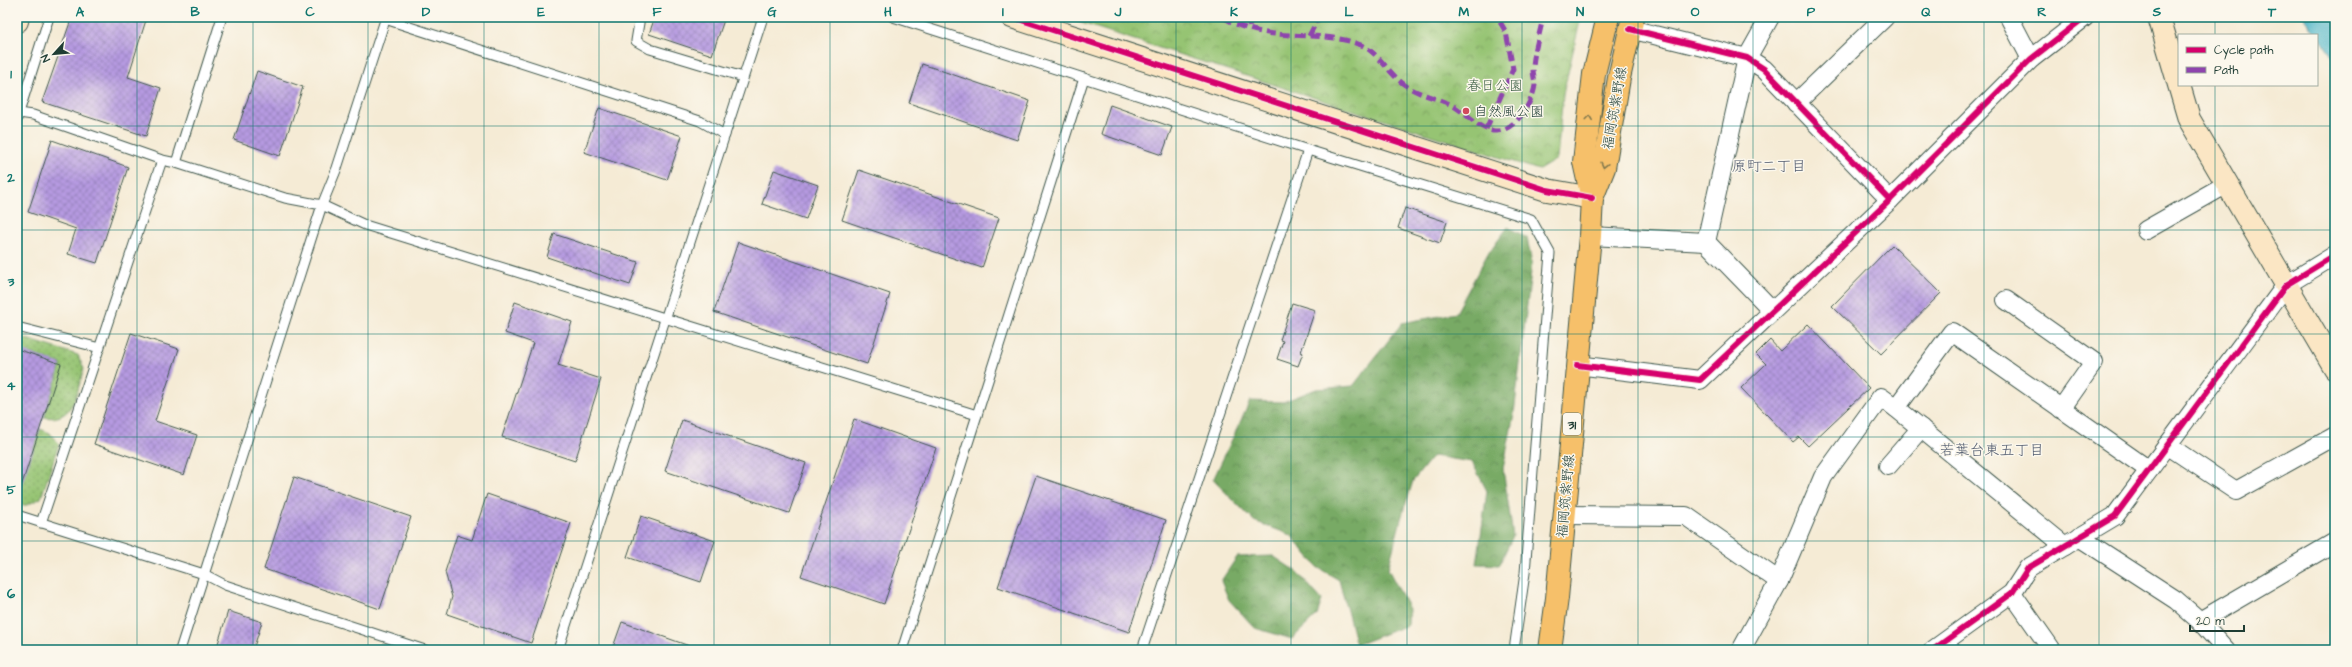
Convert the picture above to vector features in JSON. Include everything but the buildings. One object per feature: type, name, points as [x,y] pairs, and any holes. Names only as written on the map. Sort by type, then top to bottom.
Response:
[{"type":"main road","name":"福岡筑紫野線","points":[[1550,650],[1557,598],[1577,365],[1590,236],[1592,198],[1584,162],[1594,74],[1608,17]]},
{"type":"main road","name":"福岡筑紫野線","points":[[1592,198],[1604,168],[1631,23]]},
{"type":"street","points":[[17,21],[18,17]]},
{"type":"street","points":[[1012,17],[1546,190],[1592,198]]},
{"type":"street","points":[[1706,242],[1747,58],[1770,17]]},
{"type":"street","points":[[1796,102],[1885,17]]},
{"type":"street","points":[[2009,17],[2032,59]]},
{"type":"street","points":[[1577,365],[1700,380],[1772,310],[1890,200],[2032,59],[2085,17]]},
{"type":"street","points":[[2159,17],[2178,82]]},
{"type":"street","points":[[1631,23],[1747,58],[1764,69],[1890,200]]},
{"type":"street","points":[[2179,86],[2189,119],[2335,368]]},
{"type":"street","points":[[2146,230],[2227,184]]},
{"type":"street","points":[[1590,236],[1706,242],[1772,310]]},
{"type":"street","points":[[1933,650],[2012,593],[2028,568],[2115,516],[2286,285],[2335,255]]},
{"type":"street","points":[[2006,300],[2094,362],[2061,409]]},
{"type":"street","points":[[1896,408],[1952,332],[2148,470]]},
{"type":"street","points":[[1741,650],[1779,581],[1823,477],[1881,397],[2072,542],[2176,600],[2200,621],[2226,650]]},
{"type":"street","points":[[1888,466],[1921,428]]},
{"type":"street","points":[[2167,445],[2236,492],[2335,436]]},
{"type":"street","points":[[1564,515],[1686,516],[1779,581]]},
{"type":"street","points":[[2200,621],[2335,542]]},
{"type":"street","points":[[2012,593],[2052,650]]},
{"type":"lane","points":[[49,17],[18,116],[33,115],[162,160],[176,163],[285,198],[322,205],[365,225],[977,415]]},
{"type":"lane","points":[[176,163],[222,17]]},
{"type":"lane","points":[[640,17],[636,40],[650,49],[743,77]]},
{"type":"lane","points":[[558,650],[763,17]]},
{"type":"lane","points":[[893,17],[1308,150],[1531,219],[1550,253],[1524,573],[1514,650]]},
{"type":"lane","points":[[180,650],[322,205],[336,168],[386,18],[700,121],[725,134]]},
{"type":"lane","points":[[902,650],[1084,78]]},
{"type":"lane","points":[[1142,650],[1308,150]]},
{"type":"lane","points":[[42,524],[162,160]]},
{"type":"lane","points":[[17,328],[100,348]]},
{"type":"lane","points":[[17,516],[204,574],[225,586],[425,650]]},
{"type":"green space","name":"自然風公園","points":[[1063,17],[1581,17],[1563,94],[1557,159],[1539,170]]},
{"type":"green space","points":[[1508,227],[1527,238],[1532,263],[1514,414],[1503,469],[1513,536],[1499,565],[1477,564],[1487,491],[1472,462],[1433,456],[1413,481],[1388,569],[1409,609],[1408,625],[1356,645],[1339,580],[1317,567],[1291,535],[1254,521],[1213,480],[1250,401],[1283,402],[1316,389],[1353,386],[1402,323],[1456,313],[1487,255]]},
{"type":"green space","points":[[17,336],[78,355],[84,369],[73,404],[68,411],[62,415],[54,418],[44,417],[61,364],[17,349]]},
{"type":"green space","points":[[40,429],[50,433],[59,444],[41,498],[27,505],[17,505],[17,498]]},
{"type":"green space","points":[[1273,556],[1297,572],[1322,600],[1317,615],[1292,639],[1255,628],[1229,600],[1221,581],[1237,557]]},
{"type":"water","points":[[2304,17],[2335,17],[2335,60],[2318,36],[2318,34],[2316,34]]},
{"type":"marked path","points":[[1223,17],[1240,26],[1257,31],[1274,34],[1326,37],[1361,45],[1373,53],[1405,85],[1416,91],[1452,105],[1479,125],[1496,131],[1503,130],[1516,121],[1527,107],[1534,92],[1534,57],[1543,17]]},
{"type":"marked path","points":[[1248,17],[1250,29]]},
{"type":"marked path","points":[[1309,36],[1319,17]]},
{"type":"marked path","points":[[1486,129],[1513,69],[1506,32],[1497,17]]},
{"type":"cycle path","points":[[1012,17],[1547,190],[1592,198]]},
{"type":"cycle path","points":[[1577,365],[1700,380],[1890,200],[2031,59],[2085,17]]},
{"type":"cycle path","points":[[1630,29],[1747,58],[1764,69],[1890,200]]},
{"type":"cycle path","points":[[1933,650],[2012,593],[2028,568],[2115,516],[2286,285],[2335,255]]},
{"type":"place","name":"自然風公園","points":[[1466,111]]},
{"type":"district","name":"原町二丁目","points":[[1769,166]]},
{"type":"district","name":"若葉台東五丁目","points":[[1992,450]]},
{"type":"park label","name":"春日公園","points":[[1495,85]]}]
